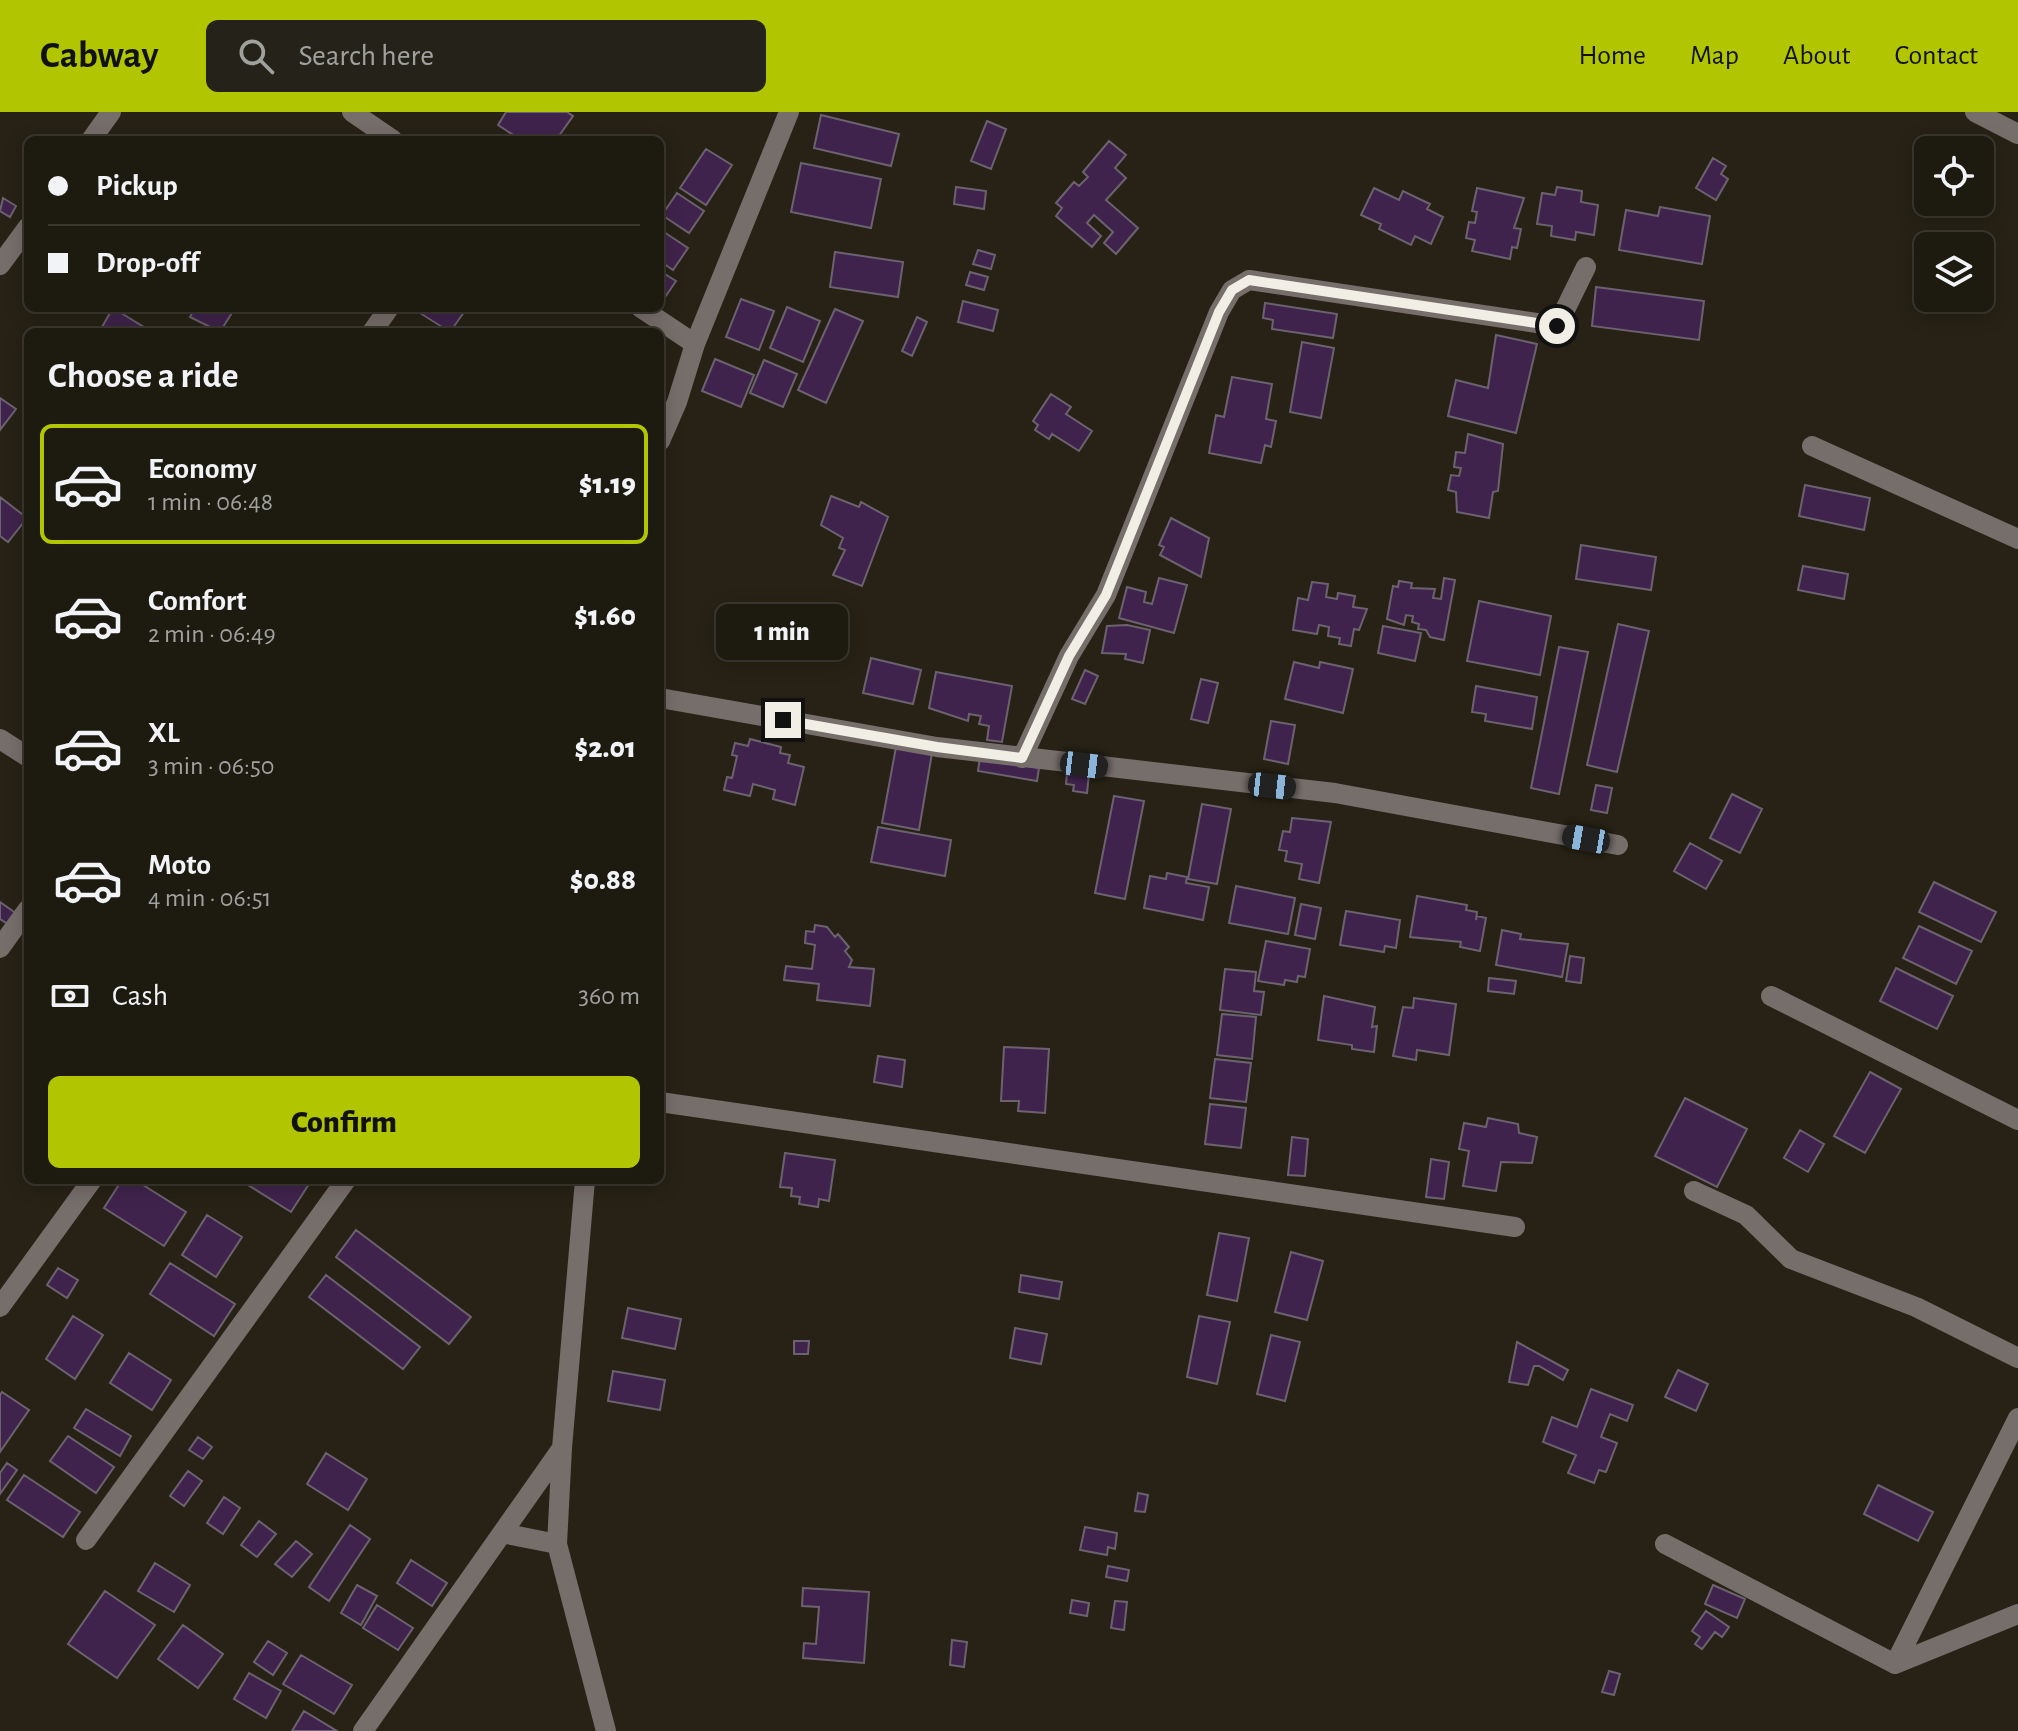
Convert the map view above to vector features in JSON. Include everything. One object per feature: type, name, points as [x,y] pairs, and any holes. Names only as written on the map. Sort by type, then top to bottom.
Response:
[{"type":"street","points":[[94,136],[111,112]]},
{"type":"street","points":[[352,112],[387,136]]},
{"type":"street","points":[[664,432],[695,344],[789,112]]},
{"type":"street","points":[[1975,112],[2018,134]]},
{"type":"street","points":[[0,265],[24,232]]},
{"type":"street","points":[[1022,758],[1069,656],[1106,595],[1219,312],[1232,290],[1249,280],[1557,326],[1586,267]]},
{"type":"street","points":[[647,312],[695,344]]},
{"type":"street","points":[[1812,446],[2018,539]]},
{"type":"street","points":[[664,699],[937,747],[1335,793],[1618,845]]},
{"type":"street","points":[[0,739],[24,754]]},
{"type":"street","points":[[0,948],[24,915]]},
{"type":"street","points":[[1771,996],[2018,1120]]},
{"type":"street","points":[[664,1103],[1515,1227]]},
{"type":"street","points":[[0,1307],[89,1184]]},
{"type":"street","points":[[86,1540],[343,1184]]},
{"type":"street","points":[[585,1184],[557,1544],[606,1731]]},
{"type":"street","points":[[1694,1191],[1746,1215],[1791,1259],[1916,1307],[2018,1358]]},
{"type":"street","points":[[1895,1664],[2018,1418]]},
{"type":"street","points":[[363,1731],[562,1448]]},
{"type":"street","points":[[502,1533],[557,1544]]},
{"type":"street","points":[[1665,1544],[1895,1664],[2018,1614]]},
{"type":"building","points":[[506,112],[567,112],[573,116],[559,136],[515,136],[498,125]]},
{"type":"building","points":[[821,115],[899,134],[891,166],[814,148]]},
{"type":"building","points":[[987,121],[1006,129],[991,169],[971,161]]},
{"type":"building","points":[[1109,141],[1126,155],[1115,168],[1126,178],[1106,200],[1138,228],[1116,254],[1104,243],[1113,232],[1094,215],[1087,223],[1101,236],[1092,247],[1056,216],[1062,208],[1056,203],[1074,182],[1079,186],[1088,177],[1083,172]]},
{"type":"building","points":[[706,149],[732,165],[706,205],[680,188]]},
{"type":"building","points":[[1713,158],[1726,166],[1721,174],[1728,179],[1716,200],[1696,188]]},
{"type":"building","points":[[801,163],[881,179],[871,228],[791,212]]},
{"type":"building","points":[[956,187],[986,191],[984,209],[954,204]]},
{"type":"building","points":[[1557,187],[1582,191],[1581,202],[1598,205],[1594,235],[1576,232],[1575,240],[1551,236],[1552,226],[1537,224],[1542,193],[1555,195]]},
{"type":"building","points":[[1374,188],[1399,200],[1403,191],[1430,204],[1427,209],[1443,217],[1431,244],[1415,236],[1411,245],[1379,229],[1381,224],[1361,215]]},
{"type":"building","points":[[1477,188],[1524,198],[1514,228],[1521,229],[1517,248],[1512,247],[1510,259],[1472,251],[1475,240],[1466,238],[1469,222],[1475,223],[1477,212],[1472,211]]},
{"type":"building","points":[[677,193],[704,211],[689,233],[664,216]]},
{"type":"building","points":[[3,198],[16,206],[10,217],[0,211]]},
{"type":"building","points":[[1660,207],[1710,216],[1702,264],[1619,250],[1626,210],[1658,216]]},
{"type":"building","points":[[664,232],[688,248],[673,270],[664,264]]},
{"type":"building","points":[[978,250],[995,255],[991,269],[973,264]]},
{"type":"building","points":[[835,252],[903,262],[898,297],[830,287]]},
{"type":"building","points":[[970,272],[988,277],[984,290],[966,285]]},
{"type":"building","points":[[664,274],[676,281],[664,299]]},
{"type":"building","points":[[1596,287],[1704,301],[1699,340],[1592,326]]},
{"type":"building","points":[[741,299],[774,311],[759,350],[726,337]]},
{"type":"building","points":[[963,301],[998,310],[993,331],[958,322]]},
{"type":"building","points":[[1265,303],[1337,314],[1333,338],[1272,329],[1273,320],[1263,318]]},
{"type":"building","points":[[787,307],[820,321],[803,362],[770,348]]},
{"type":"building","points":[[835,309],[863,321],[826,403],[798,390]]},
{"type":"building","points":[[111,312],[120,312],[146,328],[101,328]]},
{"type":"building","points":[[193,312],[232,312],[222,328],[212,328],[190,317]]},
{"type":"building","points":[[464,312],[453,328],[444,328],[420,313]]},
{"type":"building","points":[[917,317],[927,322],[912,356],[902,351]]},
{"type":"building","points":[[1496,335],[1537,344],[1516,433],[1448,416],[1456,380],[1488,388]]},
{"type":"building","points":[[1302,342],[1334,348],[1321,418],[1290,412]]},
{"type":"building","points":[[715,359],[754,375],[741,407],[702,391]]},
{"type":"building","points":[[764,360],[797,374],[783,407],[750,393]]},
{"type":"building","points":[[1232,377],[1272,384],[1266,419],[1276,421],[1271,447],[1265,445],[1261,463],[1209,453],[1216,415],[1224,417]]},
{"type":"building","points":[[1051,394],[1071,407],[1066,414],[1092,431],[1079,451],[1052,434],[1049,439],[1035,430],[1038,425],[1033,421]]},
{"type":"building","points":[[0,398],[16,409],[0,430]]},
{"type":"building","points":[[1468,434],[1503,444],[1498,491],[1493,492],[1489,518],[1457,512],[1456,492],[1448,490],[1451,475],[1459,476],[1461,468],[1454,467],[1456,452],[1465,453]]},
{"type":"building","points":[[1805,485],[1870,498],[1864,530],[1799,516]]},
{"type":"building","points":[[831,496],[859,507],[861,502],[888,517],[862,586],[833,575],[845,550],[839,548],[843,538],[821,525]]},
{"type":"building","points":[[0,497],[24,516],[24,522],[8,542],[0,536]]},
{"type":"building","points":[[1171,518],[1209,538],[1201,577],[1160,555],[1164,547],[1159,545]]},
{"type":"building","points":[[1581,545],[1656,557],[1651,590],[1576,579]]},
{"type":"building","points":[[1803,566],[1848,574],[1844,599],[1798,590]]},
{"type":"building","points":[[1159,578],[1187,585],[1174,633],[1119,618],[1127,587],[1146,592],[1144,602],[1152,604]]},
{"type":"building","points":[[1444,578],[1455,580],[1444,640],[1430,637],[1426,630],[1418,629],[1419,624],[1412,622],[1413,616],[1406,615],[1404,625],[1387,619],[1393,586],[1398,587],[1399,581],[1412,583],[1411,588],[1435,589],[1433,598],[1441,599]]},
{"type":"building","points":[[1312,582],[1328,584],[1326,597],[1337,599],[1338,593],[1355,596],[1353,607],[1367,609],[1359,630],[1354,629],[1351,646],[1339,644],[1340,638],[1328,636],[1329,627],[1319,625],[1317,634],[1293,630],[1298,598],[1308,600]]},
{"type":"building","points":[[1479,601],[1551,616],[1540,675],[1467,661]]},
{"type":"building","points":[[1618,624],[1649,631],[1617,772],[1587,765]]},
{"type":"building","points":[[1127,625],[1150,630],[1143,663],[1125,659],[1126,654],[1102,653],[1107,626]]},
{"type":"building","points":[[1383,626],[1421,633],[1415,661],[1378,653]]},
{"type":"building","points":[[1559,647],[1588,652],[1559,794],[1531,788]]},
{"type":"building","points":[[871,658],[921,670],[913,704],[863,693]]},
{"type":"building","points":[[1294,662],[1319,668],[1320,662],[1353,669],[1343,713],[1285,699]]},
{"type":"building","points":[[1085,670],[1098,676],[1085,704],[1072,699]]},
{"type":"building","points":[[936,672],[1012,686],[1002,742],[987,740],[989,726],[979,724],[981,716],[969,714],[968,721],[929,708]]},
{"type":"building","points":[[1201,679],[1218,683],[1208,723],[1191,719]]},
{"type":"building","points":[[1476,686],[1537,697],[1532,729],[1485,721],[1486,714],[1472,712]]},
{"type":"building","points":[[1271,721],[1295,725],[1288,764],[1264,759]]},
{"type":"building","points":[[750,739],[781,747],[780,753],[790,755],[788,763],[804,767],[795,805],[773,799],[775,790],[753,784],[750,796],[724,790],[727,777],[732,778],[737,756],[732,755],[735,743],[748,746]]},
{"type":"building","points":[[896,747],[932,753],[919,830],[882,823]]},
{"type":"building","points":[[980,757],[1039,768],[1037,781],[978,771]]},
{"type":"building","points":[[1067,772],[1089,774],[1087,793],[1073,791],[1074,785],[1066,784]]},
{"type":"building","points":[[1596,785],[1612,788],[1607,813],[1591,810]]},
{"type":"building","points":[[1732,794],[1762,809],[1740,853],[1710,838]]},
{"type":"building","points":[[1114,796],[1144,801],[1125,899],[1095,893]]},
{"type":"building","points":[[1202,804],[1231,809],[1217,884],[1188,879]]},
{"type":"building","points":[[1292,818],[1331,822],[1319,883],[1299,879],[1302,864],[1285,861],[1287,851],[1279,850],[1283,831],[1290,832]]},
{"type":"building","points":[[878,827],[951,840],[945,876],[871,862]]},
{"type":"building","points":[[1690,843],[1722,861],[1706,889],[1674,871]]},
{"type":"building","points":[[1167,873],[1187,877],[1186,883],[1209,887],[1203,920],[1144,908],[1150,876],[1166,879]]},
{"type":"building","points":[[1934,882],[1996,912],[1981,942],[1919,912]]},
{"type":"building","points":[[1236,886],[1295,898],[1288,934],[1229,923]]},
{"type":"building","points":[[1417,896],[1467,905],[1466,910],[1477,912],[1476,920],[1477,916],[1486,918],[1480,951],[1460,947],[1461,942],[1410,937]]},
{"type":"building","points":[[0,902],[17,914],[9,925],[0,919]]},
{"type":"building","points":[[1301,904],[1321,908],[1315,939],[1295,935]]},
{"type":"building","points":[[1346,911],[1400,920],[1396,948],[1385,946],[1384,952],[1340,945]]},
{"type":"building","points":[[815,925],[827,927],[835,937],[838,934],[849,947],[845,951],[852,960],[849,967],[874,969],[870,1006],[817,1000],[819,984],[784,980],[786,966],[812,969],[815,945],[805,943],[806,931],[814,932]]},
{"type":"building","points":[[1919,926],[1972,951],[1956,984],[1903,958]]},
{"type":"building","points":[[1502,930],[1521,934],[1520,939],[1568,944],[1562,977],[1496,965]]},
{"type":"building","points":[[1266,941],[1310,949],[1305,977],[1298,976],[1297,982],[1285,980],[1284,985],[1258,981]]},
{"type":"building","points":[[1570,956],[1584,958],[1581,983],[1566,981]]},
{"type":"building","points":[[1896,968],[1953,996],[1937,1029],[1880,1001]]},
{"type":"building","points":[[1225,969],[1256,972],[1254,991],[1264,992],[1261,1015],[1220,1010]]},
{"type":"building","points":[[1489,978],[1516,981],[1514,994],[1488,991]]},
{"type":"building","points":[[1324,996],[1375,1007],[1372,1027],[1377,1026],[1374,1052],[1318,1040]]},
{"type":"building","points":[[1414,998],[1456,1004],[1449,1055],[1417,1050],[1416,1060],[1393,1056],[1403,1007],[1413,1008]]},
{"type":"building","points":[[1222,1014],[1256,1017],[1252,1059],[1217,1055]]},
{"type":"building","points":[[1004,1047],[1049,1049],[1045,1113],[1018,1111],[1019,1101],[1001,1101]]},
{"type":"building","points":[[878,1056],[905,1060],[902,1087],[874,1082]]},
{"type":"building","points":[[1215,1059],[1251,1063],[1246,1102],[1210,1098]]},
{"type":"building","points":[[1870,1072],[1901,1089],[1865,1153],[1834,1136]]},
{"type":"building","points":[[1685,1098],[1747,1129],[1717,1187],[1655,1156]]},
{"type":"building","points":[[1210,1104],[1246,1108],[1241,1148],[1205,1144]]},
{"type":"building","points":[[1488,1118],[1518,1124],[1519,1133],[1537,1137],[1532,1163],[1501,1162],[1496,1191],[1463,1186],[1469,1151],[1459,1149],[1464,1123],[1486,1127]]},
{"type":"building","points":[[1800,1130],[1824,1144],[1808,1172],[1784,1158]]},
{"type":"building","points":[[1292,1137],[1308,1139],[1305,1176],[1288,1175]]},
{"type":"building","points":[[785,1153],[835,1160],[829,1201],[819,1199],[818,1207],[799,1204],[800,1197],[791,1196],[792,1188],[780,1187]]},
{"type":"building","points":[[1431,1159],[1449,1162],[1444,1199],[1426,1197]]},
{"type":"building","points":[[119,1184],[141,1184],[186,1212],[164,1246],[104,1208]]},
{"type":"building","points":[[246,1184],[309,1184],[291,1212]]},
{"type":"building","points":[[207,1215],[242,1237],[216,1277],[182,1255]]},
{"type":"building","points":[[356,1230],[471,1317],[449,1344],[336,1257]]},
{"type":"building","points":[[1219,1233],[1249,1238],[1237,1301],[1207,1295]]},
{"type":"building","points":[[1291,1252],[1323,1261],[1307,1320],[1275,1312]]},
{"type":"building","points":[[170,1263],[235,1304],[214,1336],[150,1294]]},
{"type":"building","points":[[58,1268],[78,1280],[67,1298],[47,1285]]},
{"type":"building","points":[[326,1275],[420,1347],[403,1369],[309,1297]]},
{"type":"building","points":[[1021,1275],[1062,1282],[1059,1299],[1019,1292]]},
{"type":"building","points":[[628,1308],[681,1319],[675,1349],[622,1338]]},
{"type":"building","points":[[73,1316],[103,1335],[75,1379],[46,1359]]},
{"type":"building","points":[[1199,1316],[1230,1322],[1217,1384],[1187,1377]]},
{"type":"building","points":[[1015,1328],[1047,1334],[1041,1364],[1010,1358]]},
{"type":"building","points":[[1271,1335],[1300,1342],[1285,1401],[1257,1394]]},
{"type":"building","points":[[794,1341],[809,1341],[808,1354],[794,1354]]},
{"type":"building","points":[[1517,1342],[1568,1370],[1563,1380],[1534,1366],[1528,1385],[1509,1382]]},
{"type":"building","points":[[129,1353],[171,1380],[152,1410],[110,1383]]},
{"type":"building","points":[[1678,1370],[1708,1384],[1696,1411],[1665,1397]]},
{"type":"building","points":[[613,1371],[665,1380],[660,1410],[608,1401]]},
{"type":"building","points":[[1591,1389],[1633,1405],[1627,1421],[1610,1414],[1601,1437],[1617,1443],[1606,1472],[1599,1470],[1594,1483],[1568,1473],[1576,1455],[1543,1442],[1552,1417],[1577,1427]]},
{"type":"building","points":[[2,1392],[29,1410],[0,1452],[0,1395]]},
{"type":"building","points":[[86,1409],[131,1436],[120,1456],[74,1428]]},
{"type":"building","points":[[68,1436],[114,1467],[96,1493],[50,1461]]},
{"type":"building","points":[[198,1437],[212,1447],[203,1459],[189,1450]]},
{"type":"building","points":[[326,1453],[367,1479],[348,1510],[307,1484]]},
{"type":"building","points":[[7,1463],[17,1470],[0,1494],[0,1473]]},
{"type":"building","points":[[188,1471],[202,1481],[184,1506],[170,1496]]},
{"type":"building","points":[[24,1475],[80,1512],[63,1537],[7,1500]]},
{"type":"building","points":[[1878,1485],[1933,1512],[1918,1541],[1864,1514]]},
{"type":"building","points":[[1138,1493],[1148,1495],[1145,1512],[1135,1511]]},
{"type":"building","points":[[224,1497],[240,1508],[223,1534],[207,1523]]},
{"type":"building","points":[[259,1521],[276,1534],[257,1557],[241,1545]]},
{"type":"building","points":[[350,1525],[370,1539],[329,1601],[309,1587]]},
{"type":"building","points":[[1085,1527],[1117,1533],[1115,1549],[1108,1547],[1107,1555],[1080,1550]]},
{"type":"building","points":[[296,1541],[312,1554],[292,1577],[275,1564]]},
{"type":"building","points":[[411,1560],[447,1583],[432,1606],[397,1583]]},
{"type":"building","points":[[155,1563],[190,1585],[174,1612],[138,1591]]},
{"type":"building","points":[[1108,1566],[1129,1570],[1127,1581],[1106,1577]]},
{"type":"building","points":[[357,1585],[377,1596],[361,1625],[341,1613]]},
{"type":"building","points":[[1713,1585],[1745,1599],[1737,1618],[1705,1604]]},
{"type":"building","points":[[803,1588],[869,1592],[864,1663],[803,1658],[804,1643],[816,1644],[819,1607],[802,1606]]},
{"type":"building","points":[[105,1591],[155,1625],[117,1678],[68,1644]]},
{"type":"building","points":[[1072,1600],[1089,1603],[1087,1616],[1070,1613]]},
{"type":"building","points":[[1115,1601],[1127,1602],[1124,1630],[1111,1628]]},
{"type":"building","points":[[377,1605],[413,1628],[398,1650],[363,1628]]},
{"type":"building","points":[[1706,1611],[1729,1627],[1722,1637],[1715,1632],[1702,1649],[1695,1644],[1700,1637],[1692,1631]]},
{"type":"building","points":[[183,1625],[223,1654],[198,1688],[158,1659]]},
{"type":"building","points":[[952,1640],[967,1642],[964,1667],[950,1665]]},
{"type":"building","points":[[268,1641],[287,1653],[273,1675],[254,1662]]},
{"type":"building","points":[[301,1655],[352,1685],[334,1714],[283,1684]]},
{"type":"building","points":[[1609,1671],[1620,1674],[1614,1695],[1602,1692]]},
{"type":"building","points":[[249,1673],[281,1691],[266,1718],[234,1699]]},
{"type":"building","points":[[304,1711],[337,1731],[292,1731]]},
{"type":"route","points":[[783,720],[937,747],[1022,758],[1069,656],[1106,595],[1219,312],[1232,290],[1249,280],[1557,326]]}]
